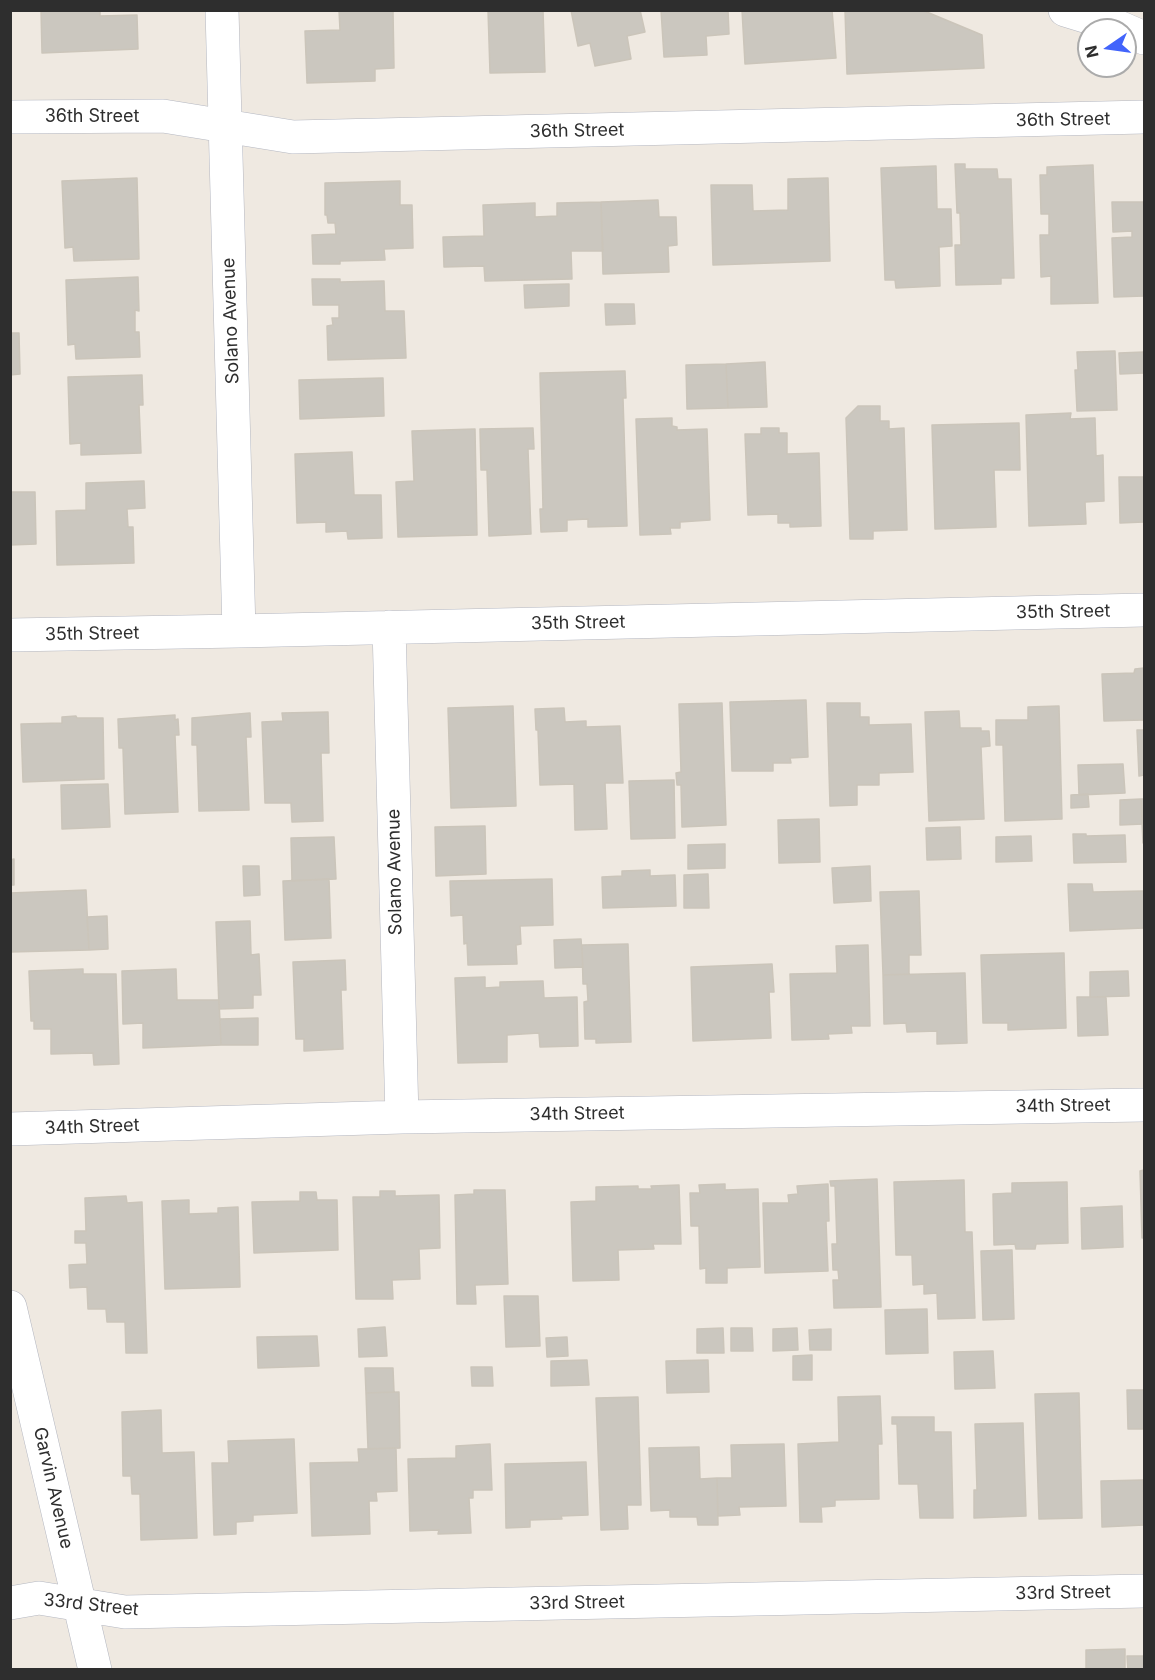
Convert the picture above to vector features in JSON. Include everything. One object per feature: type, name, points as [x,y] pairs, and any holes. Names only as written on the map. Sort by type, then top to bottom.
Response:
[{"type":"street","name":"Solano Avenue","points":[[222,10],[239,631]]},
{"type":"street","points":[[1065,10],[1144,38]]},
{"type":"street","name":"36th Street","points":[[10,117],[163,117],[293,136],[1144,117]]},
{"type":"street","name":"35th Street","points":[[10,635],[1144,610]]},
{"type":"street","name":"Solano Avenue","points":[[389,627],[402,1116]]},
{"type":"street","name":"34th Street","points":[[10,1129],[402,1116],[1144,1105]]},
{"type":"street","name":"Garvin Avenue","points":[[10,1307],[95,1670]]},
{"type":"street","name":"33rd Street","points":[[10,1603],[39,1598],[137,1612],[1144,1591]]},
{"type":"building","points":[[41,10],[100,10],[100,16],[137,15],[138,49],[42,53]]},
{"type":"building","points":[[339,10],[393,10],[394,68],[375,69],[375,81],[307,83],[305,31],[340,30]]},
{"type":"building","points":[[488,10],[543,10],[545,72],[490,73]]},
{"type":"building","points":[[571,10],[640,10],[645,32],[627,36],[631,59],[595,66],[590,43],[578,46]]},
{"type":"building","points":[[661,10],[728,10],[729,34],[706,36],[707,55],[664,57]]},
{"type":"building","points":[[742,10],[832,10],[836,58],[745,64]]},
{"type":"building","points":[[845,10],[922,10],[982,35],[984,68],[847,74]]},
{"type":"building","points":[[955,164],[965,164],[965,169],[997,169],[998,179],[1011,179],[1014,278],[1001,278],[1001,284],[956,285],[955,245],[961,245]]},
{"type":"building","points":[[1093,165],[1098,303],[1051,304],[1051,276],[1041,277],[1040,235],[1049,235],[1049,214],[1041,214],[1040,175],[1047,175],[1047,167]]},
{"type":"building","points":[[936,166],[937,209],[951,209],[952,246],[939,247],[940,286],[896,288],[895,280],[885,280],[881,168]]},
{"type":"building","points":[[137,178],[139,259],[74,261],[73,247],[65,248],[62,181]]},
{"type":"building","points":[[828,178],[830,261],[713,265],[711,185],[752,185],[753,211],[788,210],[788,179]]},
{"type":"building","points":[[400,181],[400,205],[412,205],[413,248],[384,249],[385,260],[313,264],[312,235],[336,234],[335,223],[328,223],[327,215],[325,215],[325,183]]},
{"type":"building","points":[[658,200],[659,217],[676,217],[677,245],[668,246],[669,272],[603,274],[601,202]]},
{"type":"building","points":[[601,202],[603,251],[571,251],[572,279],[485,281],[484,266],[444,267],[443,237],[484,236],[483,205],[535,203],[535,217],[557,216],[557,203]]},
{"type":"building","points":[[1112,202],[1144,202],[1144,296],[1114,297],[1112,238],[1132,237],[1132,231],[1113,232]]},
{"type":"building","points":[[138,277],[139,311],[135,310],[135,332],[139,332],[140,357],[76,359],[75,344],[68,345],[66,280]]},
{"type":"building","points":[[312,279],[340,279],[340,282],[384,281],[385,311],[404,311],[406,358],[328,360],[327,326],[333,325],[332,318],[339,318],[339,305],[313,305]]},
{"type":"building","points":[[569,284],[569,306],[525,308],[524,285]]},
{"type":"building","points":[[605,304],[634,304],[635,324],[606,325]]},
{"type":"building","points":[[10,333],[19,333],[20,374],[10,375]]},
{"type":"building","points":[[1115,351],[1117,410],[1077,411],[1075,370],[1078,370],[1077,352]]},
{"type":"building","points":[[1144,352],[1144,373],[1120,374],[1119,353]]},
{"type":"building","points":[[765,362],[767,407],[728,408],[726,364]]},
{"type":"building","points":[[726,364],[728,408],[687,409],[686,365]]},
{"type":"building","points":[[625,371],[626,398],[623,398],[627,526],[588,527],[588,519],[567,520],[567,531],[541,532],[540,509],[543,509],[540,373]]},
{"type":"building","points":[[142,375],[143,405],[139,405],[141,453],[81,455],[81,443],[70,444],[68,377]]},
{"type":"building","points":[[383,378],[384,416],[300,419],[299,380]]},
{"type":"building","points":[[858,406],[880,406],[880,421],[889,421],[889,429],[904,428],[907,530],[873,531],[873,539],[850,539],[846,418]]},
{"type":"building","points":[[1071,413],[1070,419],[1095,418],[1096,456],[1103,455],[1104,501],[1085,502],[1086,524],[1029,526],[1026,415]]},
{"type":"building","points":[[672,418],[672,426],[677,427],[677,430],[707,429],[710,520],[680,522],[680,528],[670,528],[671,534],[640,535],[636,419]]},
{"type":"building","points":[[1019,423],[1020,470],[994,470],[996,527],[935,529],[932,425]]},
{"type":"building","points":[[533,428],[534,449],[528,449],[531,534],[489,536],[487,470],[481,470],[480,429]]},
{"type":"building","points":[[761,428],[779,428],[779,433],[787,433],[787,454],[819,453],[821,526],[790,527],[790,523],[778,523],[778,514],[748,515],[745,434],[761,434]]},
{"type":"building","points":[[475,429],[477,535],[398,537],[396,482],[414,481],[412,431]]},
{"type":"building","points":[[352,452],[354,495],[381,495],[382,538],[348,539],[347,531],[326,532],[326,522],[297,523],[295,454]]},
{"type":"building","points":[[1119,477],[1144,477],[1144,522],[1120,523]]},
{"type":"building","points":[[144,481],[145,508],[127,509],[128,527],[133,527],[134,563],[57,565],[56,511],[86,510],[86,483]]},
{"type":"building","points":[[10,492],[35,492],[36,544],[10,545]]},
{"type":"building","points":[[1144,668],[1144,720],[1104,721],[1102,674],[1134,673],[1135,669]]},
{"type":"building","points":[[806,700],[808,757],[790,758],[791,763],[773,763],[773,771],[732,771],[730,702]]},
{"type":"building","points":[[722,703],[726,825],[682,827],[681,785],[677,785],[676,773],[681,772],[679,704]]},
{"type":"building","points":[[827,703],[860,703],[860,717],[869,717],[869,725],[911,724],[913,772],[879,773],[879,785],[857,785],[857,805],[830,806]]},
{"type":"building","points":[[513,706],[516,806],[451,808],[448,708]]},
{"type":"building","points":[[1059,706],[1062,819],[1005,821],[1003,745],[996,745],[996,720],[1028,720],[1028,707]]},
{"type":"building","points":[[564,708],[565,722],[586,721],[586,727],[620,726],[623,783],[605,783],[607,829],[575,830],[574,784],[540,785],[535,709]]},
{"type":"building","points":[[959,711],[960,728],[981,728],[981,731],[989,731],[990,746],[981,747],[984,819],[929,821],[925,712]]},
{"type":"building","points":[[328,712],[329,753],[321,753],[323,821],[292,822],[291,803],[265,803],[262,722],[283,721],[282,713]]},
{"type":"building","points":[[250,713],[251,737],[246,737],[249,810],[199,811],[197,745],[192,745],[192,718]]},
{"type":"building","points":[[175,715],[175,720],[178,719],[179,735],[175,735],[178,812],[125,814],[123,748],[119,748],[118,719]]},
{"type":"building","points":[[76,716],[77,718],[103,718],[104,779],[23,782],[21,724],[62,723],[62,717]]},
{"type":"building","points":[[1137,730],[1144,730],[1144,775],[1139,776]]},
{"type":"building","points":[[1123,764],[1125,793],[1079,795],[1078,765]]},
{"type":"building","points":[[674,780],[675,838],[631,839],[629,781]]},
{"type":"building","points":[[108,784],[110,827],[62,829],[61,785]]},
{"type":"building","points":[[1088,794],[1089,807],[1071,808],[1071,795]]},
{"type":"building","points":[[1141,799],[1143,824],[1120,825],[1120,800]]},
{"type":"building","points":[[1141,799],[1144,799],[1144,843],[1143,843]]},
{"type":"building","points":[[819,819],[820,862],[779,863],[778,820]]},
{"type":"building","points":[[485,826],[486,874],[436,876],[435,827]]},
{"type":"building","points":[[960,827],[961,859],[927,860],[926,828]]},
{"type":"building","points":[[1073,834],[1125,835],[1126,862],[1074,863]]},
{"type":"building","points":[[1031,836],[1032,861],[996,862],[996,837]]},
{"type":"building","points":[[334,837],[336,879],[292,881],[291,838]]},
{"type":"building","points":[[725,844],[725,868],[688,869],[688,845]]},
{"type":"building","points":[[14,859],[14,885],[10,885],[10,860]]},
{"type":"building","points":[[243,866],[259,866],[260,895],[244,896]]},
{"type":"building","points":[[870,866],[871,901],[834,903],[832,868]]},
{"type":"building","points":[[650,870],[650,876],[675,875],[676,906],[603,908],[602,877],[622,876],[622,871]]},
{"type":"building","points":[[708,874],[709,908],[684,908],[684,875]]},
{"type":"building","points":[[329,879],[331,938],[285,940],[283,881]]},
{"type":"building","points":[[552,879],[553,925],[520,926],[521,944],[516,945],[517,964],[468,965],[467,943],[464,944],[463,915],[451,916],[450,881]]},
{"type":"building","points":[[1068,884],[1092,884],[1093,892],[1144,891],[1144,928],[1070,931]]},
{"type":"building","points":[[86,890],[89,950],[10,952],[10,893]]},
{"type":"building","points":[[919,891],[921,955],[909,955],[909,974],[883,975],[880,892]]},
{"type":"building","points":[[107,916],[108,949],[89,950],[87,917]]},
{"type":"building","points":[[250,921],[251,955],[259,954],[261,995],[253,995],[253,1008],[219,1009],[216,922]]},
{"type":"building","points":[[581,939],[583,967],[555,968],[554,940]]},
{"type":"building","points":[[628,944],[631,1042],[596,1043],[596,1039],[585,1039],[584,1002],[588,1001],[587,984],[583,984],[582,945]]},
{"type":"building","points":[[868,945],[870,1026],[851,1026],[852,1033],[828,1034],[829,1039],[792,1040],[790,974],[837,973],[836,946]]},
{"type":"building","points":[[1064,953],[1066,1028],[1008,1030],[1008,1023],[983,1023],[981,955]]},
{"type":"building","points":[[345,960],[346,990],[341,990],[343,1049],[304,1051],[304,1039],[296,1039],[293,962]]},
{"type":"building","points":[[772,964],[774,992],[769,992],[771,1038],[693,1041],[691,967]]},
{"type":"building","points":[[83,969],[83,974],[116,974],[119,1064],[94,1065],[93,1053],[51,1054],[51,1029],[34,1029],[34,1021],[31,1021],[29,971]]},
{"type":"building","points":[[176,969],[177,1000],[219,1000],[221,1045],[143,1048],[143,1023],[123,1024],[122,971]]},
{"type":"building","points":[[1128,971],[1129,996],[1090,997],[1090,972]]},
{"type":"building","points":[[965,973],[967,1043],[937,1044],[937,1031],[907,1032],[906,1023],[884,1024],[883,975]]},
{"type":"building","points":[[485,977],[485,988],[500,987],[500,982],[543,981],[544,998],[577,997],[578,1046],[540,1047],[539,1033],[507,1035],[507,1062],[458,1063],[455,978]]},
{"type":"building","points":[[1077,997],[1106,997],[1108,1035],[1078,1036]]},
{"type":"building","points":[[258,1018],[258,1045],[221,1045],[220,1019]]},
{"type":"building","points":[[1144,1170],[1144,1238],[1142,1238],[1140,1171]]},
{"type":"building","points":[[877,1179],[881,1307],[834,1308],[833,1280],[839,1280],[838,1270],[833,1270],[832,1244],[837,1244],[835,1186],[831,1186],[830,1181]]},
{"type":"building","points":[[964,1180],[965,1232],[972,1232],[975,1318],[938,1319],[937,1293],[924,1294],[924,1284],[913,1285],[912,1255],[896,1255],[894,1182]]},
{"type":"building","points":[[1067,1182],[1068,1243],[1036,1244],[1035,1249],[1016,1249],[1015,1244],[994,1245],[993,1194],[1012,1193],[1012,1183]]},
{"type":"building","points":[[725,1184],[725,1190],[758,1189],[760,1267],[727,1268],[727,1283],[706,1283],[706,1268],[700,1269],[699,1226],[691,1226],[690,1193],[700,1193],[699,1185]]},
{"type":"building","points":[[828,1184],[829,1221],[826,1221],[828,1271],[765,1273],[763,1203],[789,1203],[788,1195],[798,1194],[797,1186]]},
{"type":"building","points":[[679,1185],[681,1244],[653,1244],[654,1249],[618,1250],[619,1280],[573,1281],[571,1202],[596,1201],[596,1187],[638,1186],[638,1189],[652,1189],[651,1186]]},
{"type":"building","points":[[474,1190],[505,1190],[508,1284],[475,1285],[476,1304],[457,1304],[455,1195],[474,1194]]},
{"type":"building","points":[[380,1191],[395,1191],[395,1196],[439,1195],[440,1248],[419,1249],[420,1279],[392,1280],[393,1299],[356,1299],[353,1197],[380,1197]]},
{"type":"building","points":[[300,1192],[316,1192],[317,1200],[337,1200],[338,1250],[254,1253],[252,1202],[300,1201]]},
{"type":"building","points":[[126,1196],[127,1203],[142,1202],[147,1353],[126,1353],[125,1322],[107,1322],[106,1309],[88,1309],[87,1287],[70,1288],[69,1265],[87,1264],[86,1243],[75,1243],[75,1231],[86,1231],[85,1198]]},
{"type":"building","points":[[189,1200],[189,1214],[218,1213],[218,1208],[238,1207],[240,1287],[165,1289],[162,1201]]},
{"type":"building","points":[[1122,1206],[1123,1247],[1082,1249],[1081,1208]]},
{"type":"building","points":[[1012,1250],[1014,1319],[983,1320],[981,1251]]},
{"type":"building","points":[[504,1296],[538,1296],[540,1346],[506,1347]]},
{"type":"building","points":[[927,1309],[928,1353],[886,1354],[885,1310]]},
{"type":"building","points":[[385,1327],[387,1356],[359,1357],[358,1329]]},
{"type":"building","points":[[723,1328],[724,1353],[697,1353],[697,1329]]},
{"type":"building","points":[[731,1328],[752,1328],[753,1351],[731,1351]]},
{"type":"building","points":[[797,1328],[798,1350],[773,1351],[773,1329]]},
{"type":"building","points":[[831,1329],[831,1350],[810,1350],[809,1330]]},
{"type":"building","points":[[317,1336],[319,1366],[258,1368],[257,1337]]},
{"type":"building","points":[[567,1337],[568,1356],[547,1357],[546,1338]]},
{"type":"building","points":[[993,1351],[995,1388],[955,1389],[954,1352]]},
{"type":"building","points":[[812,1355],[812,1380],[793,1380],[793,1356]]},
{"type":"building","points":[[587,1360],[589,1385],[551,1386],[551,1361]]},
{"type":"building","points":[[708,1360],[709,1392],[667,1393],[666,1361]]},
{"type":"building","points":[[471,1367],[492,1367],[493,1386],[472,1386]]},
{"type":"building","points":[[365,1368],[393,1368],[394,1392],[366,1393]]},
{"type":"building","points":[[1127,1390],[1144,1390],[1144,1429],[1128,1429]]},
{"type":"building","points":[[399,1392],[400,1448],[368,1449],[366,1393]]},
{"type":"building","points":[[1079,1393],[1082,1518],[1039,1519],[1035,1394]]},
{"type":"building","points":[[880,1396],[882,1444],[878,1444],[879,1499],[835,1500],[835,1506],[821,1507],[822,1522],[800,1522],[798,1444],[839,1442],[838,1397]]},
{"type":"building","points":[[638,1397],[641,1505],[627,1505],[628,1529],[601,1530],[596,1398]]},
{"type":"building","points":[[161,1410],[162,1453],[194,1452],[197,1538],[141,1540],[140,1494],[132,1494],[131,1476],[123,1476],[122,1412]]},
{"type":"building","points":[[892,1417],[934,1417],[934,1432],[951,1432],[953,1518],[920,1518],[918,1484],[899,1484],[897,1424],[892,1424]]},
{"type":"building","points":[[1023,1423],[1026,1516],[974,1518],[974,1490],[977,1490],[975,1424]]},
{"type":"building","points":[[294,1439],[297,1513],[253,1515],[253,1521],[236,1522],[236,1534],[214,1535],[212,1463],[229,1463],[228,1441]]},
{"type":"building","points":[[490,1444],[492,1490],[473,1490],[473,1498],[469,1498],[471,1533],[438,1534],[439,1530],[410,1531],[408,1459],[456,1458],[456,1446]]},
{"type":"building","points":[[784,1444],[786,1506],[739,1507],[740,1515],[718,1516],[717,1478],[732,1478],[731,1445]]},
{"type":"building","points":[[699,1447],[700,1479],[717,1478],[718,1525],[698,1525],[697,1517],[670,1517],[670,1510],[651,1511],[649,1448]]},
{"type":"building","points":[[396,1448],[397,1491],[376,1492],[377,1501],[369,1501],[370,1534],[312,1536],[310,1463],[359,1462],[358,1449]]},
{"type":"building","points":[[586,1462],[588,1515],[530,1520],[530,1527],[506,1528],[505,1464]]},
{"type":"building","points":[[1143,1480],[1144,1525],[1102,1527],[1101,1481]]},
{"type":"building","points":[[1125,1649],[1125,1670],[1086,1670],[1086,1650]]},
{"type":"building","points":[[1127,1656],[1144,1656],[1144,1670],[1128,1670]]}]
